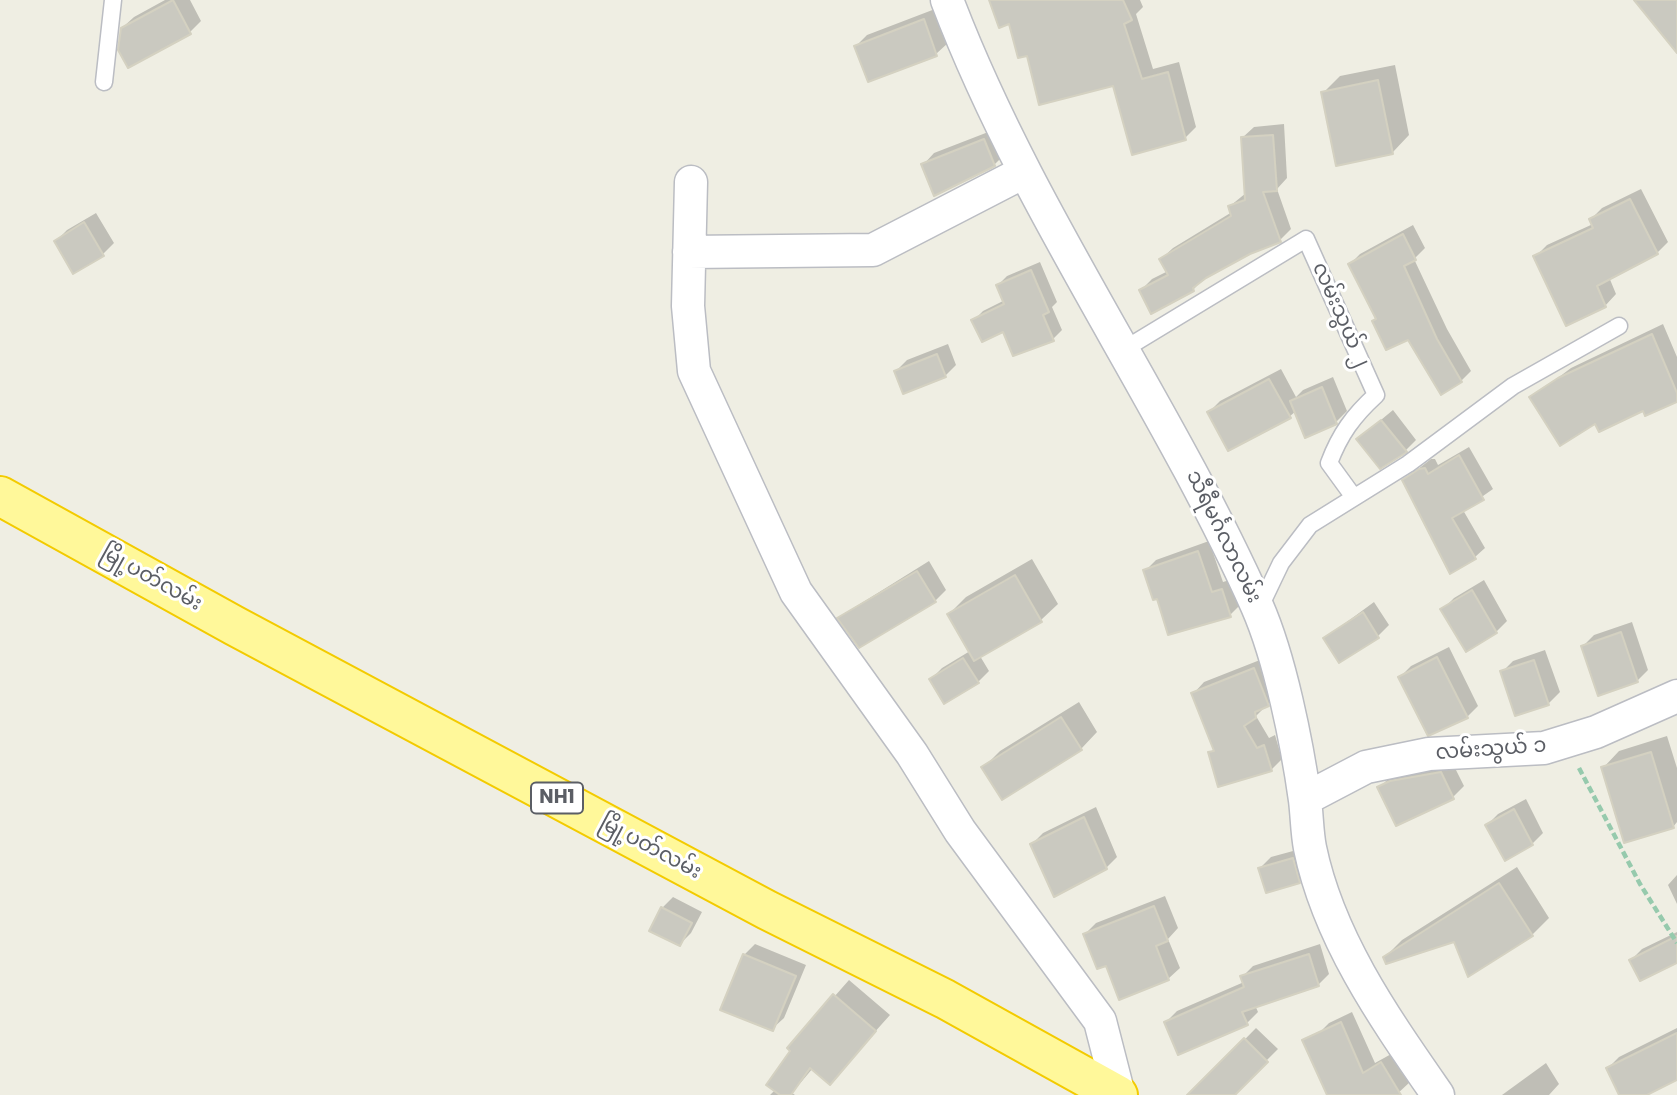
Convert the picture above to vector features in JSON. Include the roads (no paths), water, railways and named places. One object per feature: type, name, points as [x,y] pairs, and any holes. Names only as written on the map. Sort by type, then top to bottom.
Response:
[{"type":"highway","name":"မြို့ပတ်လမ်း","points":[[0,496],[235,626],[767,910],[944,999],[1119,1095]]},
{"type":"street","name":"သီရီမင်္ဂလာလမ်း","points":[[947,0],[989,101],[1024,173],[1191,469],[1259,609],[1286,702],[1305,799],[1310,849],[1334,921],[1349,958],[1438,1095]]},
{"type":"street","points":[[689,252],[873,250],[1024,173]]},
{"type":"street","points":[[691,181],[688,306],[694,371],[796,592],[912,754],[960,831],[1100,1021],[1119,1095]]},
{"type":"street","name":"လမ်းသွယ် ၁","points":[[1305,799],[1366,767],[1429,754],[1506,752],[1565,742],[1677,696]]},
{"type":"lane","points":[[104,82],[113,0]]},
{"type":"lane","name":"လမ်းသွယ် ၂","points":[[1123,350],[1307,239],[1376,395],[1351,418],[1338,437],[1329,463],[1353,496]]},
{"type":"lane","points":[[1259,609],[1281,563],[1310,525],[1408,464],[1513,386],[1619,326]]}]
